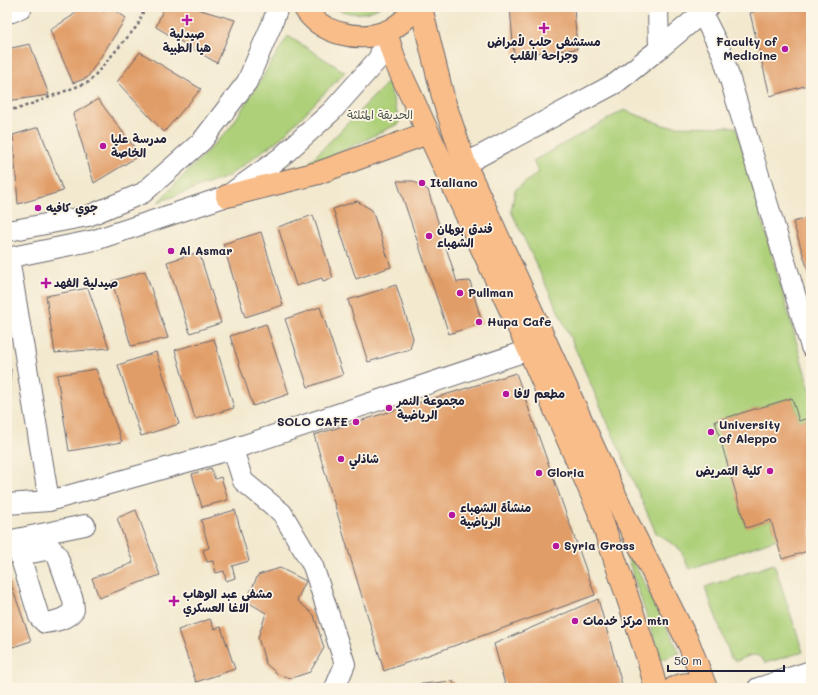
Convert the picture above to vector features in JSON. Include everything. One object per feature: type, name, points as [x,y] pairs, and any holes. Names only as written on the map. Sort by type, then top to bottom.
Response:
[{"type":"main road","points":[[304,7],[306,11],[323,26],[343,34],[365,36],[386,32],[406,20],[416,7]]},
{"type":"main road","points":[[421,7],[444,101],[465,164],[626,519],[689,644],[706,688]]},
{"type":"main road","points":[[386,32],[395,61],[528,350],[598,509],[647,656],[656,688]]},
{"type":"main road","points":[[226,196],[318,173],[428,133]]},
{"type":"main road","points":[[674,688],[680,685],[690,684],[701,688]]},
{"type":"street","points":[[7,13],[22,7]]},
{"type":"street","points":[[7,230],[88,216],[143,193],[202,141],[247,82],[278,7]]},
{"type":"street","points":[[658,7],[659,49]]},
{"type":"street","points":[[465,164],[616,83],[706,10],[722,53],[811,347]]},
{"type":"street","points":[[44,502],[8,258],[95,240],[226,196],[280,158],[332,111],[379,58],[386,32]]},
{"type":"street","points":[[7,513],[233,449],[528,350]]},
{"type":"street","points":[[233,449],[243,481],[282,513],[313,566],[345,664],[335,688]]},
{"type":"street","points":[[7,504],[44,502]]},
{"type":"street","points":[[14,545],[85,525]]},
{"type":"street","points":[[758,688],[811,671]]},
{"type":"path","points":[[7,109],[18,109],[89,82],[138,25],[145,7]]},
{"type":"path","points":[[809,565],[811,572]]},
{"type":"green space","points":[[332,7],[380,7],[368,12],[350,13]]},
{"type":"green space","points":[[288,36],[345,72],[282,137],[227,177],[158,202],[231,127]]},
{"type":"green space","name":"الحديقة المثلثة","points":[[388,82],[400,123],[301,171]]},
{"type":"green space","points":[[624,110],[666,126],[736,127],[811,394],[811,417],[799,421],[792,398],[716,421],[746,527],[771,520],[777,539],[689,569],[680,549],[656,533],[567,330],[511,211],[515,190],[539,172],[533,161]]},
{"type":"green space","points":[[621,538],[680,653],[661,660]]},
{"type":"green space","points":[[774,564],[803,652],[765,663],[759,656],[756,655],[752,655],[737,661],[731,658],[705,587]]},
{"type":"building","points":[[79,7],[96,7],[104,12],[108,7],[111,7],[126,18],[87,78],[73,83],[50,30],[72,16]]},
{"type":"building","points":[[164,7],[190,7],[235,20],[217,63],[156,27]]},
{"type":"building","name":"مستشفى حلب لأمراض وجراحة القلب","points":[[510,7],[574,7],[577,49],[514,55]]},
{"type":"building","name":"Faculty of Medicine","points":[[770,7],[811,7],[811,84],[770,96],[750,13]]},
{"type":"building","points":[[30,44],[49,95],[7,101],[7,49]]},
{"type":"building","points":[[140,52],[201,89],[164,132],[117,82]]},
{"type":"building","points":[[98,99],[140,155],[94,183],[73,114]]},
{"type":"building","points":[[39,127],[63,191],[18,204],[13,135]]},
{"type":"building","name":"فندق بولمان الشهباء","points":[[397,181],[413,181],[428,190],[457,282],[470,281],[482,323],[449,334]]},
{"type":"building","points":[[357,201],[372,210],[391,267],[356,279],[333,209]]},
{"type":"building","points":[[313,215],[333,278],[323,281],[322,278],[296,286],[278,227]]},
{"type":"building","points":[[811,217],[811,280],[793,222]]},
{"type":"building","points":[[261,232],[283,305],[245,317],[223,244]]},
{"type":"building","points":[[199,252],[221,323],[190,333],[167,262]]},
{"type":"building","points":[[145,271],[168,338],[131,346],[112,281]]},
{"type":"building","points":[[396,285],[413,338],[410,349],[368,362],[348,300]]},
{"type":"building","points":[[88,288],[109,348],[55,353],[46,296]]},
{"type":"building","points":[[320,307],[343,375],[308,387],[285,319]]},
{"type":"building","points":[[266,324],[289,394],[253,406],[230,336]]},
{"type":"building","points":[[214,339],[234,408],[195,419],[175,350]]},
{"type":"building","points":[[156,352],[179,424],[141,436],[118,365]]},
{"type":"building","points":[[7,369],[11,369],[8,400],[7,400]]},
{"type":"building","points":[[96,369],[122,442],[69,451],[57,375]]},
{"type":"building","name":"منشأة الشهباء الرياضية","points":[[516,373],[595,595],[384,671],[314,435]]},
{"type":"building","name":"كلية التمريض","points":[[792,398],[799,421],[811,417],[811,550],[782,559],[771,520],[746,528],[715,421]]},
{"type":"building","points":[[211,468],[215,479],[221,477],[228,500],[202,507],[192,474]]},
{"type":"building","points":[[136,510],[160,575],[99,598],[92,578],[133,563],[117,518]]},
{"type":"building","points":[[235,510],[249,561],[232,566],[235,578],[226,581],[224,571],[216,573],[213,561],[207,562],[203,550],[209,548],[201,520]]},
{"type":"building","points":[[280,568],[306,581],[297,600],[314,615],[324,648],[310,672],[292,678],[279,675],[266,664],[258,638],[266,613],[246,601],[258,575]]},
{"type":"building","points":[[7,573],[31,641],[7,649]]},
{"type":"building","name":"مركز خدمات mtn","points":[[598,599],[623,688],[506,688],[494,644]]},
{"type":"building","points":[[210,619],[214,629],[221,627],[235,669],[196,682],[178,630]]},
{"type":"building","points":[[453,681],[455,688],[413,688],[412,685]]},
{"type":"place","name":"صيدلية هيا الطبية","points":[[187,20]]},
{"type":"place","name":"مستشفى حلب لأمراض وجراحة القلب","points":[[544,28]]},
{"type":"place","name":"Faculty of Medicine","points":[[785,49]]},
{"type":"place","name":"مدرسة عليا الخاصة","points":[[103,146]]},
{"type":"place","name":"Italiano","points":[[422,183]]},
{"type":"place","name":"جوي كافيه","points":[[38,208]]},
{"type":"place","name":"فندق بولمان الشهباء","points":[[429,236]]},
{"type":"place","name":"Al Asmar","points":[[171,251]]},
{"type":"place","name":"صيدلية الفهد","points":[[46,283]]},
{"type":"place","name":"Pullman","points":[[460,293]]},
{"type":"place","name":"Hupa Cafe","points":[[479,322]]},
{"type":"place","name":"مطعم لافا","points":[[506,394]]},
{"type":"place","name":"مجموعة النمر الرياضية","points":[[389,408]]},
{"type":"place","name":"SOLO CAFE","points":[[356,422]]},
{"type":"place","name":"University of Aleppo","points":[[711,432]]},
{"type":"place","name":"شاذلي","points":[[341,459]]},
{"type":"place","name":"كلية التمريض","points":[[770,471]]},
{"type":"place","name":"Gloria","points":[[539,473]]},
{"type":"place","name":"منشأة الشهباء الرياضية","points":[[452,515]]},
{"type":"place","name":"Syria Gross","points":[[556,546]]},
{"type":"place","name":"مشفى عبد الوهاب الاغا العسكري","points":[[174,601]]},
{"type":"place","name":"مركز خدمات mtn","points":[[575,621]]}]
